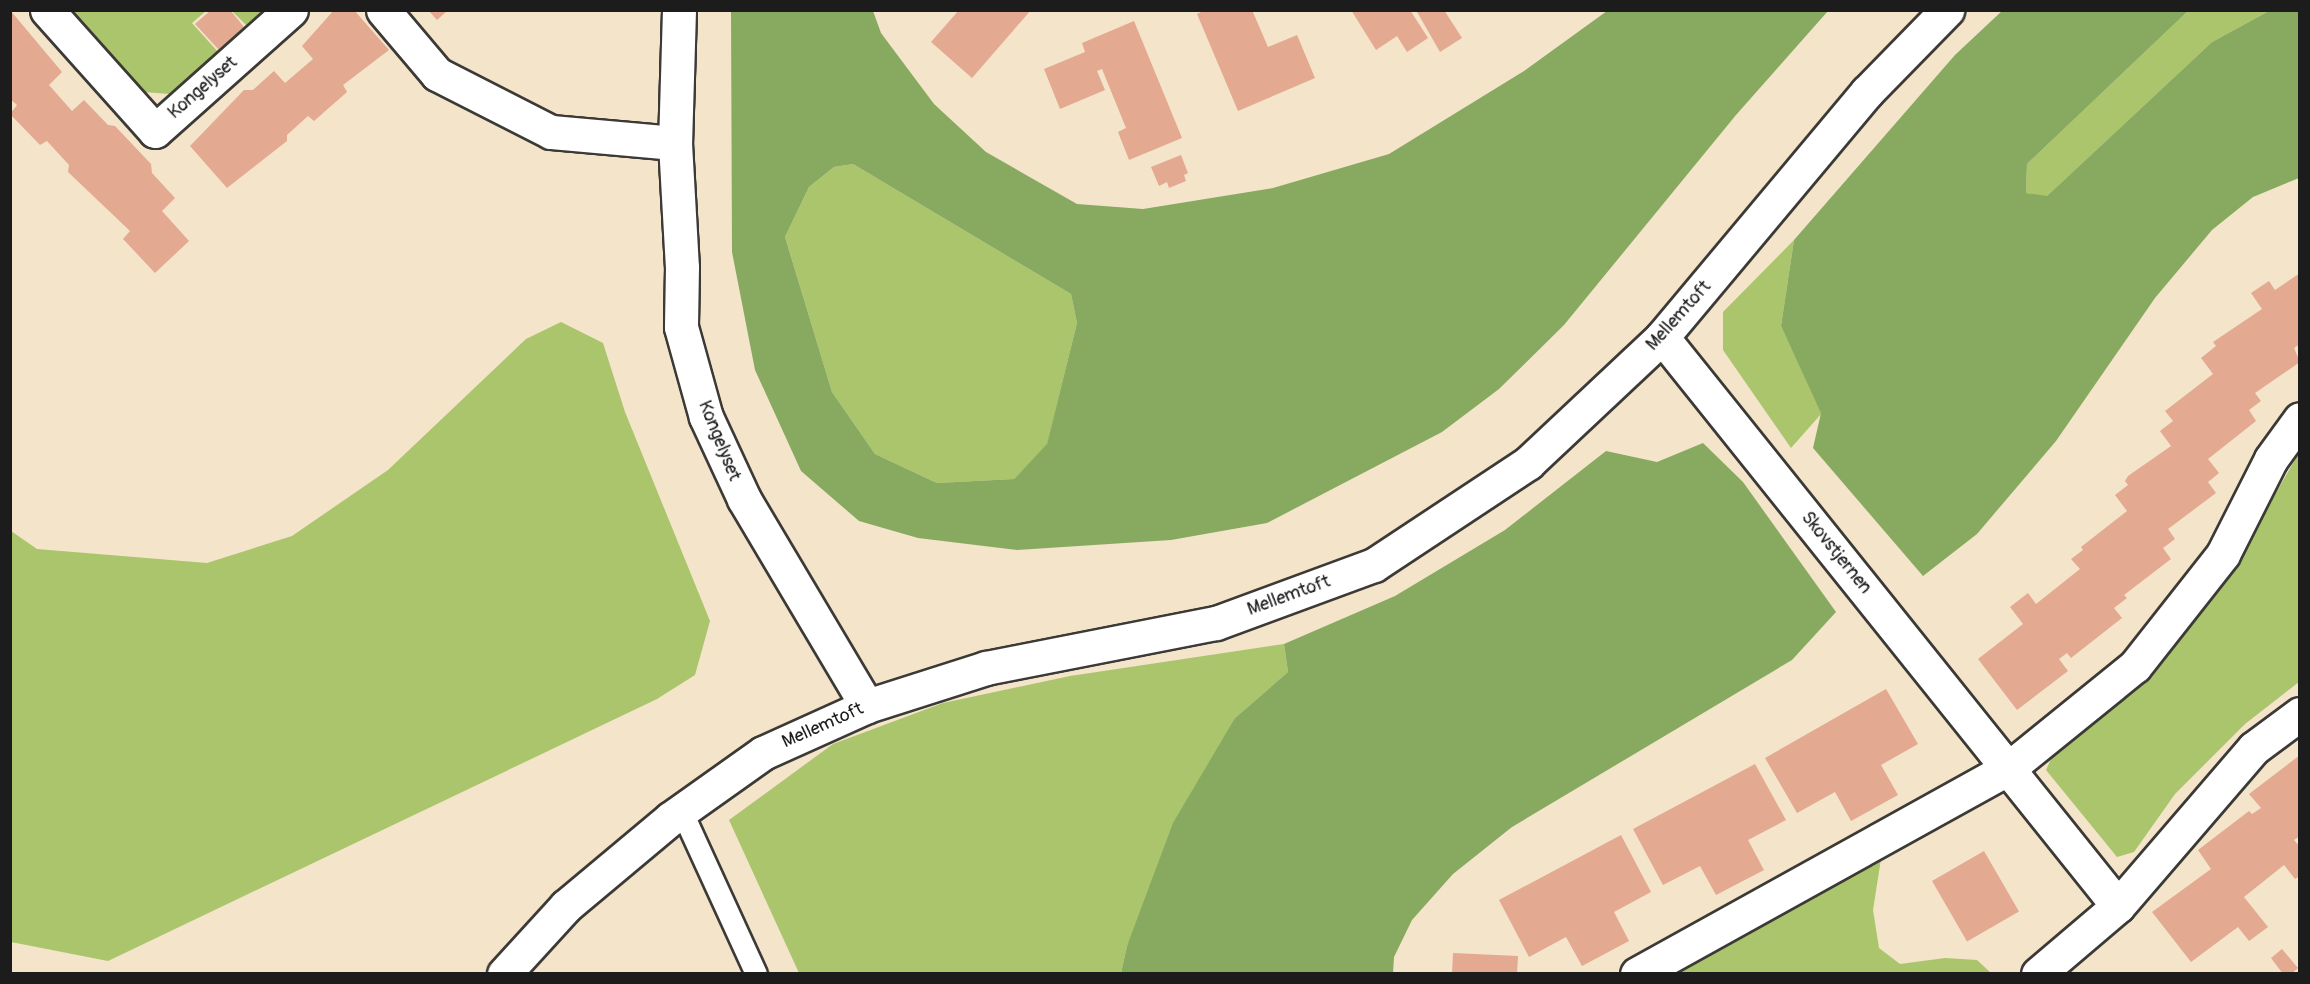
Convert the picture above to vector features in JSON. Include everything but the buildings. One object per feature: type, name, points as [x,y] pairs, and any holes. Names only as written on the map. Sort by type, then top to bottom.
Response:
[{"type":"street","name":"Kongelyset","points":[[47,10],[155,130],[291,10]]},
{"type":"street","points":[[383,10],[437,74],[551,132],[675,143]]},
{"type":"street","name":"Kongelyset","points":[[678,10],[675,143],[682,267],[681,327],[706,417],[744,499],[867,706]]},
{"type":"street","name":"Mellemtoft","points":[[504,974],[566,906],[681,810],[763,753],[867,706],[986,668],[1216,623],[1374,565],[1528,463],[1662,338],[1867,92],[1947,10]]},
{"type":"street","name":"Skovstjernen","points":[[1662,338],[2118,906]]},
{"type":"street","points":[[1637,974],[2009,768],[2135,666],[2223,554],[2271,459],[2300,419]]},
{"type":"street","points":[[2038,974],[2118,906],[2254,748],[2300,714]]},
{"type":"lane","points":[[681,810],[756,974]]},
{"type":"green space","points":[[2003,10],[2188,11],[2027,164],[2026,193],[2047,196],[2212,42],[2269,11],[2299,11],[2299,178],[2253,197],[2212,230],[2155,298],[2056,441],[1977,534],[1923,576],[1813,448],[1821,413],[1781,326],[1794,240],[1955,55]]},
{"type":"green space","points":[[69,11],[206,11],[192,23],[219,53],[170,94],[143,92]]},
{"type":"green space","points":[[232,11],[267,11],[248,27]]},
{"type":"green space","points":[[731,11],[873,11],[881,33],[934,104],[986,152],[1077,204],[1143,209],[1273,188],[1389,154],[1524,71],[1607,11],[1828,11],[1736,115],[1564,325],[1499,389],[1442,432],[1267,523],[1171,540],[1017,550],[918,538],[859,521],[801,471],[755,370],[732,252]],"holes":[[[853,164],[1071,294],[1077,323],[1047,444],[1014,479],[937,483],[875,454],[832,392],[785,237],[809,187],[834,167]]]},
{"type":"green space","points":[[2188,11],[2269,11],[2212,42],[2046,197],[2026,193],[2027,164]]},
{"type":"green space","points":[[853,164],[1071,294],[1077,323],[1047,445],[1014,479],[937,483],[875,454],[832,392],[785,237],[809,187],[834,167]]},
{"type":"green space","points":[[1794,240],[1781,326],[1822,413],[1791,448],[1723,350],[1723,312]]},
{"type":"green space","points":[[561,322],[603,343],[625,412],[710,621],[695,675],[657,699],[108,961],[11,942],[11,531],[37,549],[207,563],[292,536],[388,470],[526,339]]},
{"type":"green space","points":[[1703,443],[1743,482],[1836,612],[1792,660],[1512,827],[1453,874],[1412,920],[1394,957],[1393,973],[1121,973],[1127,946],[1173,823],[1235,718],[1288,672],[1284,644],[1395,596],[1505,530],[1606,451],[1657,462]]},
{"type":"green space","points":[[2299,453],[2299,682],[2245,724],[2175,794],[2134,852],[2117,857],[2046,770],[2056,748],[2132,687],[2181,637],[2232,568]]},
{"type":"green space","points":[[1284,644],[1288,672],[1235,718],[1127,946],[1121,973],[799,973],[729,820],[833,744],[943,703],[1070,676]]},
{"type":"green space","points":[[1881,859],[1873,910],[1879,948],[1900,964],[1945,958],[1977,960],[1991,973],[1678,973]]}]
